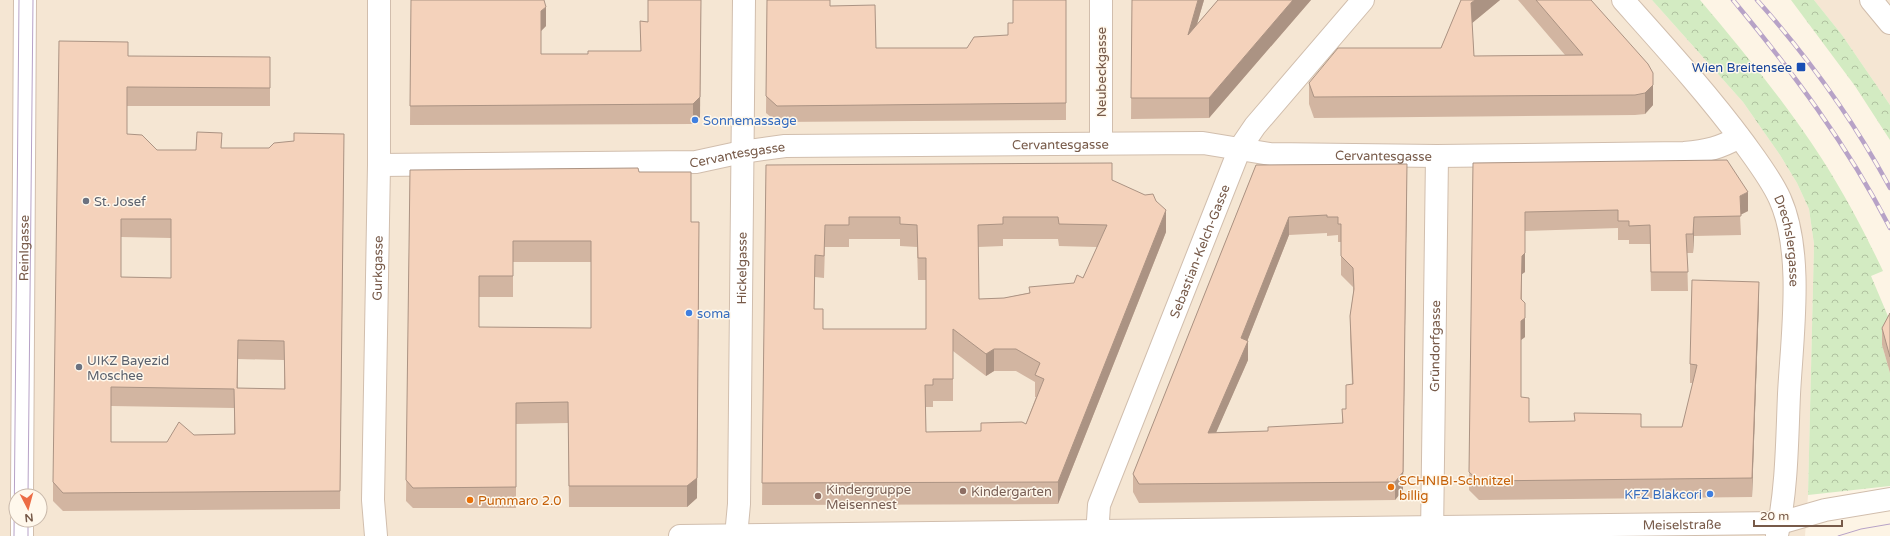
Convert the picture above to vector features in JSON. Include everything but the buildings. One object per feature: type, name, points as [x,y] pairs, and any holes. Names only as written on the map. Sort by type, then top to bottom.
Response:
[{"type":"street","name":"Reinlgasse","points":[[22,488],[25,0]]},
{"type":"street","name":"Gurkgasse","points":[[376,536],[373,500],[379,165],[379,0]]},
{"type":"street","name":"Hickelgasse","points":[[736,536],[739,504],[744,0]]},
{"type":"street","name":"Neubeckgasse","points":[[1101,0],[1101,143]]},
{"type":"street","name":"Sebastian-Kelch-Gasse","points":[[1097,534],[1099,505],[1240,148],[1255,126],[1363,0]]},
{"type":"street","name":"Drechslergasse","points":[[1623,0],[1696,83],[1740,137],[1773,185],[1781,200],[1788,222],[1792,244],[1794,271],[1793,317],[1784,496],[1779,530]]},
{"type":"street","points":[[1871,0],[1890,23]]},
{"type":"street","name":"Cervantesgasse","points":[[379,165],[696,162],[742,152],[785,146],[1101,143],[1203,143],[1270,154],[1437,156],[1684,153],[1706,151],[1723,146],[1740,137]]},
{"type":"street","name":"Gründorfgasse","points":[[1432,532],[1437,156]]},
{"type":"street","name":"Meiselstraße","points":[[680,536],[1779,530],[1825,510],[1890,499]]},
{"type":"shaded area","points":[[0,0],[1652,0],[1743,102],[1780,155],[1797,183],[1809,209],[1814,244],[1808,495],[1805,536],[0,536]]},
{"type":"shaded area","points":[[1814,0],[1890,0],[1890,105],[1842,35]]},
{"type":"green space","points":[[1652,0],[1700,0],[1764,78],[1808,138],[1839,186],[1883,271],[1871,276],[1890,321],[1882,345],[1890,373],[1890,486],[1808,495],[1814,244],[1809,209],[1797,183],[1780,155],[1743,102]]},
{"type":"green space","points":[[1791,0],[1814,0],[1842,35],[1890,105],[1890,140],[1855,86]]},
{"type":"tram line","points":[[14,536],[19,0]]},
{"type":"tram line","points":[[28,488],[33,0]]},
{"type":"tram line","points":[[1838,536],[1861,529],[1890,524]]},
{"type":"tram line","points":[[28,528],[28,536]]},
{"type":"railway","points":[[1733,0],[1777,54],[1818,110],[1856,168],[1890,228]]},
{"type":"railway","points":[[1757,0],[1812,67],[1846,114],[1890,188]]},
{"type":"place","name":"Wien Breitensee","points":[[1801,67]]},
{"type":"place","name":"Sonnemassage","points":[[695,120]]},
{"type":"place","name":"St. Josef","points":[[86,201]]},
{"type":"place","name":"soma","points":[[689,313]]},
{"type":"place","name":"UIKZ Bayezid Moschee","points":[[79,367]]},
{"type":"place","name":"SCHNIBI-Schnitzel billig","points":[[1391,487]]},
{"type":"place","name":"Kindergarten","points":[[963,491]]},
{"type":"place","name":"KFZ Blakcori","points":[[1710,494]]},
{"type":"place","name":"Kindergruppe Meisennest","points":[[818,496]]},
{"type":"place","name":"Pummaro 2.0","points":[[470,500]]}]
